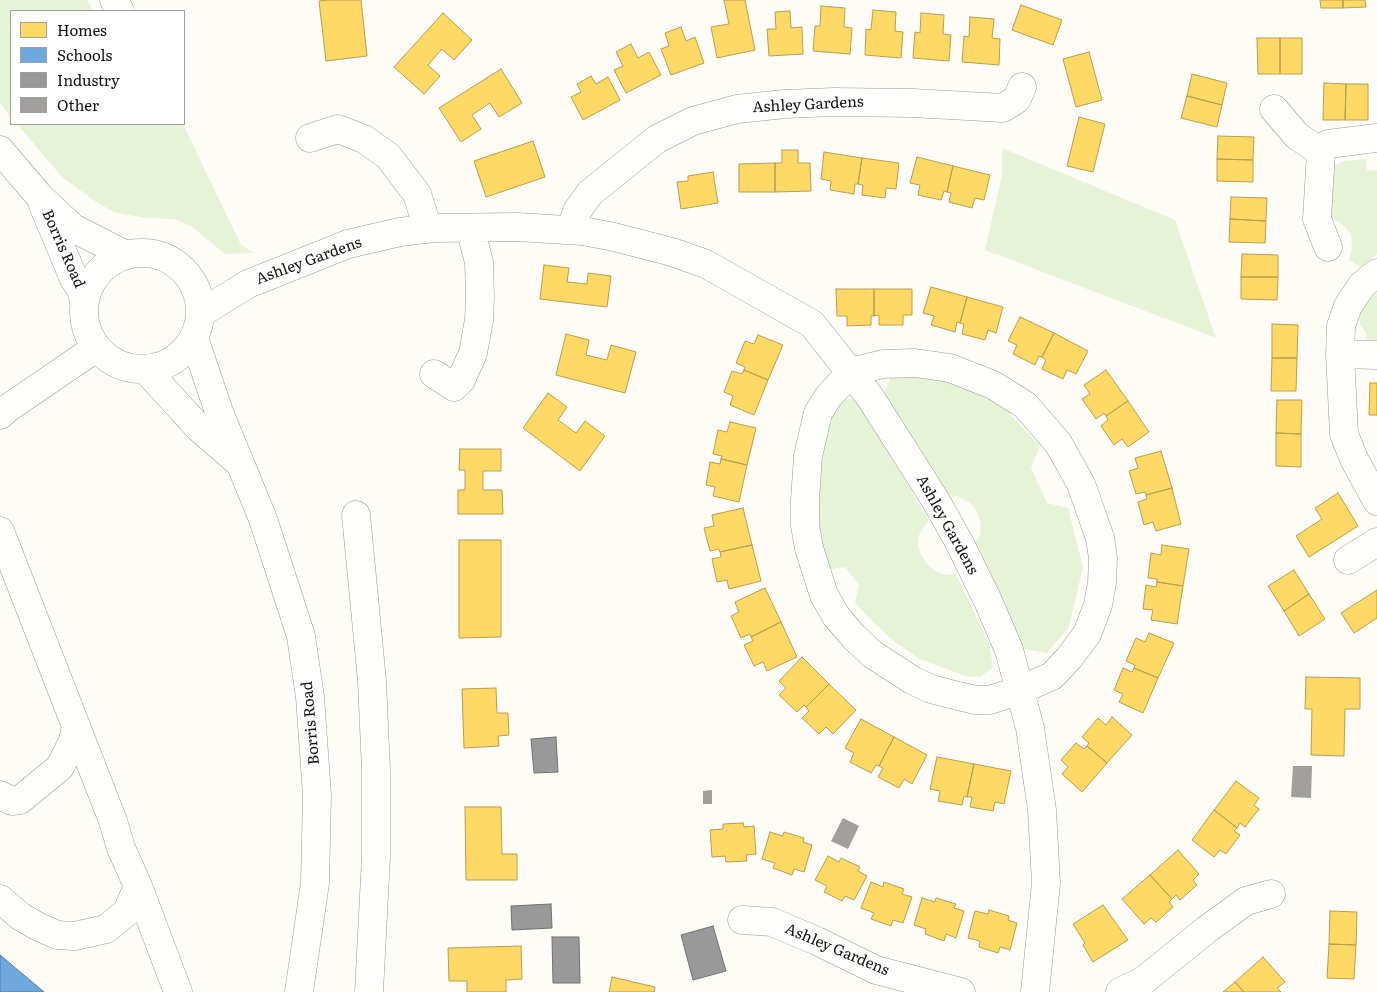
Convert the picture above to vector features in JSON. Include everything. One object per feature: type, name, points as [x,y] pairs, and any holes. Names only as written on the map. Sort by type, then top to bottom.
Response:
[{"type":"street","name":"Ashley Gardens","points":[[571,230],[577,211],[590,193],[658,139],[693,121],[737,109],[786,104],[834,102],[913,103],[1003,108],[1017,99],[1022,87]]},
{"type":"street","points":[[1274,109],[1297,136],[1321,152]]},
{"type":"street","points":[[310,138],[338,129],[364,139],[388,156],[418,194],[428,229]]},
{"type":"street","points":[[1328,247],[1317,219],[1321,152],[1328,144],[1377,138]]},
{"type":"street","name":"Borris Road","points":[[0,150],[40,197],[73,228],[124,254]]},
{"type":"street","name":"Borris Road","points":[[40,197],[74,279],[82,290],[84,302]]},
{"type":"street","name":"Ashley Gardens","points":[[197,326],[248,284],[348,244],[400,232],[428,229],[517,227],[571,230],[614,237],[672,252],[706,264],[812,324],[870,397],[912,463],[959,542],[988,601],[1009,650],[1030,728],[1042,810],[1046,883],[1035,992]]},
{"type":"street","points":[[434,374],[454,387],[461,380],[473,353],[479,320],[480,296],[479,262],[470,228]]},
{"type":"street","points":[[139,252],[160,255],[179,265],[189,276],[196,288],[200,301],[197,326],[185,350],[174,360],[160,367],[145,370],[127,368],[118,364],[96,348],[88,334],[84,318],[84,302],[89,286],[97,272],[124,254],[139,252]]},
{"type":"street","points":[[1377,273],[1362,285],[1348,306],[1342,326],[1340,354],[1344,434],[1354,459],[1377,501]]},
{"type":"street","name":"Ashley Gardens","points":[[189,276],[248,284]]},
{"type":"street","name":"Borris Road","points":[[197,326],[219,412],[263,519],[301,636],[310,697],[318,795],[315,873],[299,992]]},
{"type":"street","points":[[0,415],[96,348]]},
{"type":"street","points":[[1340,354],[1377,355]]},
{"type":"street","points":[[915,363],[950,368],[993,385],[1025,405],[1058,443],[1081,484],[1100,538],[1103,558],[1102,582],[1098,605],[1087,634],[1069,658],[1052,676],[1020,690],[990,700],[976,700],[947,694],[912,680],[872,654],[836,616],[824,594],[809,548],[805,525],[805,500],[808,456],[818,413],[828,397],[851,372],[883,364],[915,363]]},
{"type":"street","name":"Borris Road","points":[[145,370],[199,428],[240,463]]},
{"type":"street","points":[[356,515],[372,681],[376,771],[376,857],[369,992]]},
{"type":"street","points":[[0,531],[178,992]]},
{"type":"street","points":[[1348,560],[1377,542]]},
{"type":"street","points":[[0,796],[12,801],[20,800],[60,767],[73,741],[76,726]]},
{"type":"street","points":[[106,929],[126,912],[138,886]]},
{"type":"street","points":[[1120,992],[1143,981],[1206,930],[1246,901],[1271,894]]},
{"type":"street","points":[[0,899],[20,916],[57,935],[75,936],[106,929],[143,936],[160,944]]},
{"type":"street","name":"Ashley Gardens","points":[[742,920],[772,922],[818,941],[876,970],[962,992]]},
{"type":"green space","points":[[0,0],[87,0],[92,10],[10,10],[10,117],[0,103]]},
{"type":"green space","points":[[18,125],[183,125],[241,245],[255,253],[225,254],[191,226],[174,219],[147,218],[116,213],[96,202],[62,177]]},
{"type":"green space","points":[[1002,148],[1175,220],[1216,338],[985,250],[1002,175]]},
{"type":"green space","points":[[1366,159],[1367,171],[1377,170],[1377,254],[1361,267],[1349,260],[1352,248],[1351,234],[1342,224],[1329,216],[1328,179],[1334,166],[1344,161]]},
{"type":"green space","points":[[1377,293],[1377,340],[1366,339],[1367,335],[1359,323],[1359,314],[1369,300]]},
{"type":"green space","points":[[929,370],[993,396],[1040,446],[1031,468],[1047,503],[1068,508],[1083,567],[1069,627],[1047,653],[1020,648],[972,547],[980,535],[981,524],[977,512],[970,503],[958,496],[946,495],[886,400],[884,393],[891,377]]},
{"type":"green space","points":[[845,399],[856,399],[929,520],[919,535],[918,546],[927,564],[935,571],[946,575],[956,574],[989,643],[993,667],[980,677],[968,677],[920,659],[895,642],[855,602],[859,585],[845,567],[831,569],[826,561],[820,541],[817,498],[828,407]]},
{"type":"building: Homes","points":[[361,0],[367,56],[326,61],[319,1]]},
{"type":"building: Homes","points":[[724,0],[745,0],[755,50],[717,58],[711,27],[729,24]]},
{"type":"building: Homes","points":[[1320,0],[1343,0],[1343,8],[1321,8]]},
{"type":"building: Homes","points":[[1343,0],[1365,0],[1366,7],[1343,8]]},
{"type":"building: Homes","points":[[1021,5],[1062,20],[1053,45],[1012,30]]},
{"type":"building: Homes","points":[[821,6],[845,8],[844,27],[852,28],[850,54],[813,51],[815,26],[820,26]]},
{"type":"building: Homes","points":[[873,10],[896,12],[895,31],[903,32],[901,58],[865,55],[866,29],[871,30]]},
{"type":"building: Homes","points":[[790,11],[791,28],[802,27],[803,54],[769,56],[767,29],[776,29],[775,12]]},
{"type":"building: Homes","points":[[443,13],[472,40],[454,60],[442,49],[428,65],[440,76],[424,94],[394,67]]},
{"type":"building: Homes","points":[[921,13],[944,15],[943,34],[951,35],[949,61],[913,58],[915,32],[920,33]]},
{"type":"building: Homes","points":[[970,17],[994,19],[992,38],[1000,39],[999,65],[962,62],[964,36],[969,37]]},
{"type":"building: Homes","points":[[681,27],[686,41],[695,37],[704,63],[671,75],[661,49],[669,46],[665,33]]},
{"type":"building: Homes","points":[[1257,38],[1280,38],[1280,74],[1258,74]]},
{"type":"building: Homes","points":[[1280,38],[1302,38],[1302,74],[1280,74]]},
{"type":"building: Homes","points":[[631,44],[638,58],[649,52],[661,75],[626,93],[614,70],[623,66],[616,52]]},
{"type":"building: Homes","points":[[1089,52],[1102,100],[1076,107],[1063,59]]},
{"type":"building: Homes","points":[[501,69],[522,103],[499,117],[490,103],[472,115],[481,129],[461,142],[439,108]]},
{"type":"building: Homes","points":[[1192,74],[1227,83],[1222,105],[1187,96]]},
{"type":"building: Homes","points":[[591,76],[596,84],[608,77],[620,100],[583,120],[571,97],[581,92],[577,84]]},
{"type":"building: Homes","points":[[1324,83],[1346,84],[1345,120],[1323,120]]},
{"type":"building: Homes","points":[[1346,84],[1368,84],[1368,120],[1345,120]]},
{"type":"building: Homes","points":[[1187,96],[1222,105],[1217,127],[1181,118]]},
{"type":"building: Homes","points":[[1079,117],[1105,124],[1093,172],[1067,166]]},
{"type":"building: Homes","points":[[1218,136],[1254,137],[1253,160],[1217,159]]},
{"type":"building: Homes","points":[[533,141],[545,177],[486,197],[474,161]]},
{"type":"building: Homes","points":[[782,150],[798,150],[798,163],[810,163],[811,191],[775,192],[775,163],[782,163]]},
{"type":"building: Homes","points":[[824,152],[862,158],[858,184],[855,184],[854,194],[830,190],[831,181],[821,179]]},
{"type":"building: Homes","points":[[917,157],[953,166],[947,192],[944,191],[941,200],[918,195],[920,185],[910,183]]},
{"type":"building: Homes","points":[[862,158],[899,163],[896,189],[886,188],[885,198],[862,195],[863,185],[858,184]]},
{"type":"building: Homes","points":[[1217,159],[1253,160],[1253,182],[1217,181]]},
{"type":"building: Homes","points":[[775,163],[775,192],[739,192],[739,164]]},
{"type":"building: Homes","points":[[953,166],[990,175],[984,200],[975,198],[972,208],[949,202],[951,193],[947,192]]},
{"type":"building: Homes","points":[[713,172],[718,203],[681,209],[677,182],[688,181],[688,176]]},
{"type":"building: Homes","points":[[1231,197],[1267,198],[1266,221],[1230,219]]},
{"type":"building: Homes","points":[[1230,219],[1266,221],[1265,243],[1229,242]]},
{"type":"building: Homes","points":[[1242,254],[1278,255],[1278,277],[1241,277]]},
{"type":"building: Homes","points":[[544,265],[569,268],[567,282],[587,284],[588,273],[611,276],[607,307],[540,299]]},
{"type":"building: Homes","points":[[1241,277],[1278,277],[1277,300],[1241,299]]},
{"type":"building: Homes","points":[[931,287],[967,297],[960,323],[957,322],[955,332],[931,325],[934,316],[923,313]]},
{"type":"building: Homes","points":[[836,289],[874,289],[874,316],[871,316],[871,325],[847,326],[847,316],[837,316]]},
{"type":"building: Homes","points":[[874,289],[912,289],[912,315],[903,315],[903,325],[879,325],[879,315],[874,316]]},
{"type":"building: Homes","points":[[967,297],[1003,307],[996,333],[988,330],[985,340],[962,334],[964,324],[960,323]]},
{"type":"building: Homes","points":[[1020,317],[1054,333],[1042,357],[1039,356],[1035,365],[1013,354],[1017,345],[1008,341]]},
{"type":"building: Homes","points":[[1272,324],[1298,325],[1297,358],[1272,358]]},
{"type":"building: Homes","points":[[1054,333],[1088,351],[1076,374],[1067,370],[1063,379],[1042,369],[1046,360],[1042,357]]},
{"type":"building: Homes","points":[[566,334],[589,340],[586,355],[607,360],[611,345],[636,352],[625,393],[556,375]]},
{"type":"building: Homes","points":[[758,335],[783,345],[768,380],[744,370],[745,367],[736,363],[745,341],[754,344]]},
{"type":"building: Homes","points":[[1272,358],[1297,358],[1296,391],[1271,391]]},
{"type":"building: Homes","points":[[744,370],[768,380],[754,415],[730,405],[733,396],[724,392],[732,371],[742,374]]},
{"type":"building: Homes","points":[[1106,370],[1128,401],[1106,416],[1104,413],[1096,419],[1082,399],[1090,394],[1084,385]]},
{"type":"building: Homes","points":[[1370,383],[1377,383],[1377,415],[1369,415]]},
{"type":"building: Homes","points":[[548,393],[567,407],[558,420],[576,433],[585,421],[605,436],[580,471],[523,428]]},
{"type":"building: Homes","points":[[1277,400],[1302,400],[1301,434],[1276,433]]},
{"type":"building: Homes","points":[[1128,401],[1149,432],[1128,447],[1122,439],[1114,445],[1101,426],[1108,420],[1106,416]]},
{"type":"building: Homes","points":[[730,422],[756,428],[747,465],[721,459],[722,456],[713,454],[718,430],[727,432]]},
{"type":"building: Homes","points":[[1276,433],[1301,434],[1301,467],[1276,466]]},
{"type":"building: Homes","points":[[460,449],[501,449],[501,471],[483,471],[483,490],[502,490],[503,514],[458,514],[458,490],[465,490],[465,470],[459,470]]},
{"type":"building: Homes","points":[[1161,451],[1172,488],[1146,495],[1145,492],[1136,494],[1129,471],[1138,468],[1135,458]]},
{"type":"building: Homes","points":[[721,459],[747,465],[739,502],[713,496],[715,487],[706,485],[710,462],[720,464]]},
{"type":"building: Homes","points":[[1172,488],[1181,524],[1156,531],[1153,522],[1144,525],[1138,502],[1147,499],[1146,495]]},
{"type":"building: Homes","points":[[1338,493],[1358,526],[1309,557],[1296,536],[1322,519],[1315,508]]},
{"type":"building: Homes","points":[[743,508],[752,545],[720,552],[719,549],[710,551],[704,528],[714,526],[712,515]]},
{"type":"building: Homes","points":[[459,540],[501,540],[501,637],[459,638]]},
{"type":"building: Homes","points":[[752,545],[761,581],[729,589],[727,580],[717,582],[712,559],[721,557],[720,552]]},
{"type":"building: Homes","points":[[1162,545],[1189,549],[1183,586],[1157,582],[1157,579],[1148,578],[1151,553],[1161,555]]},
{"type":"building: Homes","points":[[1294,570],[1309,594],[1284,611],[1268,586]]},
{"type":"building: Homes","points":[[1157,582],[1183,586],[1177,624],[1151,620],[1153,610],[1143,609],[1146,585],[1156,587]]},
{"type":"building: Homes","points":[[765,588],[781,622],[751,637],[750,634],[741,638],[731,616],[739,612],[735,602]]},
{"type":"building: Homes","points":[[1377,590],[1377,618],[1354,633],[1341,613]]},
{"type":"building: Homes","points":[[1309,594],[1325,619],[1299,636],[1284,611]]},
{"type":"building: Homes","points":[[781,622],[797,657],[767,671],[763,662],[754,666],[744,645],[753,641],[751,637]]},
{"type":"building: Homes","points":[[1149,633],[1174,643],[1158,678],[1134,668],[1135,665],[1126,661],[1136,638],[1145,642]]},
{"type":"building: Homes","points":[[802,657],[829,684],[806,707],[804,705],[797,712],[779,695],[786,688],[779,681]]},
{"type":"building: Homes","points":[[1123,668],[1132,672],[1134,668],[1158,678],[1143,713],[1119,702],[1123,694],[1114,690]]},
{"type":"building: Homes","points":[[1306,677],[1360,678],[1360,709],[1345,709],[1344,756],[1311,755],[1312,709],[1305,709]]},
{"type":"building: Homes","points":[[829,684],[856,710],[833,734],[826,727],[819,734],[802,718],[809,711],[806,707]]},
{"type":"building: Homes","points":[[496,688],[497,713],[508,713],[509,735],[498,736],[499,746],[464,748],[462,689]]},
{"type":"building: Homes","points":[[1112,717],[1132,735],[1107,763],[1087,746],[1089,743],[1082,737],[1098,718],[1106,725]]},
{"type":"building: Homes","points":[[861,719],[894,737],[879,766],[876,765],[871,773],[850,762],[854,753],[845,748]]},
{"type":"building: Homes","points":[[894,737],[927,755],[912,784],[904,779],[899,788],[878,777],[883,768],[879,766]]},
{"type":"building: Homes","points":[[1076,743],[1084,749],[1087,746],[1107,763],[1082,792],[1062,774],[1068,767],[1061,760]]},
{"type":"building: Homes","points":[[937,757],[974,764],[967,797],[964,796],[962,805],[938,801],[940,791],[930,789]]},
{"type":"building: Homes","points":[[974,764],[1011,771],[1004,804],[995,802],[993,811],[970,807],[972,797],[967,797]]},
{"type":"building: Homes","points":[[1236,781],[1259,798],[1254,805],[1259,809],[1245,827],[1240,823],[1237,828],[1214,810]]},
{"type":"building: Homes","points":[[465,807],[501,807],[502,854],[517,854],[517,880],[466,880]]},
{"type":"building: Homes","points":[[1214,810],[1237,828],[1234,831],[1240,835],[1226,854],[1220,850],[1214,857],[1192,840]]},
{"type":"building: Homes","points":[[743,823],[744,827],[754,826],[756,854],[746,855],[747,861],[726,862],[725,856],[712,857],[710,830],[723,829],[723,824]]},
{"type":"building: Homes","points":[[770,832],[783,836],[784,832],[804,838],[803,842],[812,845],[804,872],[794,869],[792,875],[773,868],[775,863],[762,859]]},
{"type":"building: Homes","points":[[1178,850],[1199,874],[1193,880],[1197,885],[1180,900],[1176,895],[1172,899],[1150,875]]},
{"type":"building: Homes","points":[[828,856],[839,862],[841,858],[860,867],[858,871],[867,876],[854,900],[845,896],[842,901],[824,892],[827,886],[815,880]]},
{"type":"building: Homes","points":[[1150,875],[1172,899],[1169,902],[1173,907],[1156,922],[1151,918],[1144,924],[1122,899]]},
{"type":"building: Homes","points":[[871,882],[883,887],[884,882],[904,889],[902,894],[912,897],[903,923],[893,920],[891,926],[871,919],[874,913],[861,908]]},
{"type":"building: Homes","points":[[922,898],[935,902],[936,898],[956,904],[954,908],[964,911],[956,938],[946,934],[944,941],[925,934],[926,929],[914,925]]},
{"type":"building: Homes","points":[[1103,905],[1128,940],[1093,962],[1083,945],[1085,943],[1073,924]]},
{"type":"building: Homes","points":[[989,910],[1009,916],[1008,920],[1017,923],[1010,950],[1000,947],[998,953],[979,947],[980,941],[968,938],[975,911],[988,914]]},
{"type":"building: Homes","points":[[1330,911],[1357,912],[1356,945],[1329,944]]},
{"type":"building: Homes","points":[[1329,944],[1356,945],[1354,979],[1327,978]]},
{"type":"building: Homes","points":[[521,946],[522,979],[506,980],[506,992],[467,992],[467,981],[449,981],[448,948]]},
{"type":"building: Homes","points":[[1263,957],[1285,982],[1277,988],[1281,992],[1244,992],[1235,982]]},
{"type":"building: Homes","points":[[612,977],[655,987],[654,992],[609,992]]},
{"type":"building: Homes","points":[[1235,982],[1244,992],[1223,992]]},
{"type":"building: Schools","points":[[0,955],[44,992],[0,992]]},
{"type":"building: Industry","points":[[556,737],[558,772],[534,773],[531,739]]},
{"type":"building: Industry","points":[[551,904],[552,928],[512,930],[511,906]]},
{"type":"building: Industry","points":[[713,926],[726,971],[693,980],[681,935]]},
{"type":"building: Industry","points":[[552,937],[579,937],[580,983],[553,983]]},
{"type":"building: Other","points":[[1293,766],[1312,766],[1311,798],[1291,797]]},
{"type":"building: Other","points":[[712,790],[712,804],[703,804],[703,791]]},
{"type":"building: Other","points":[[843,818],[859,826],[848,849],[831,841]]}]
